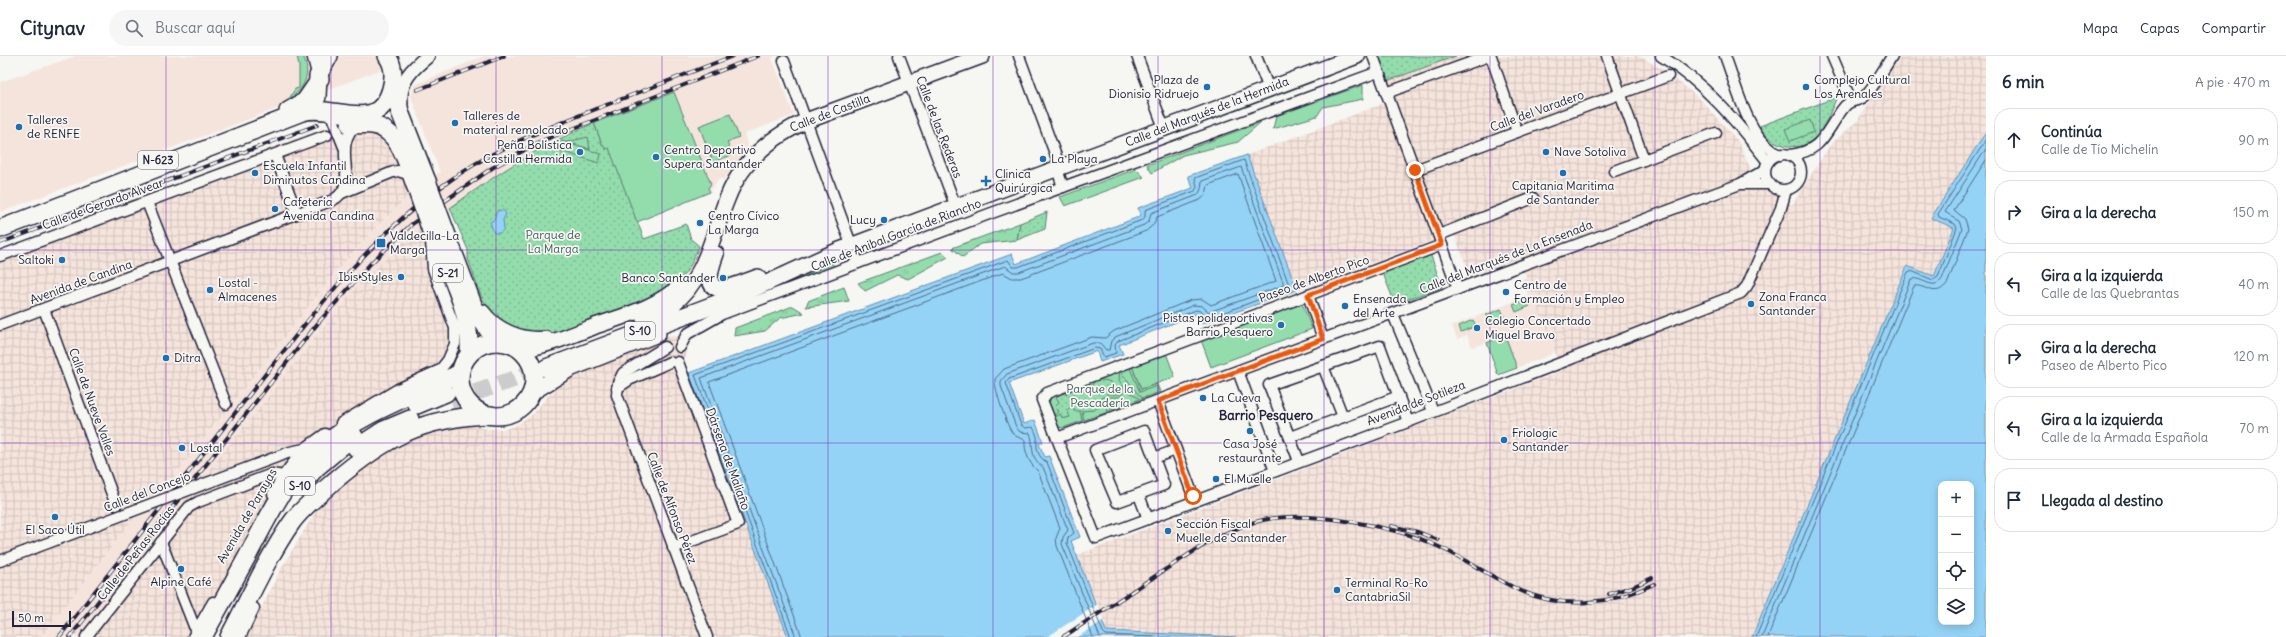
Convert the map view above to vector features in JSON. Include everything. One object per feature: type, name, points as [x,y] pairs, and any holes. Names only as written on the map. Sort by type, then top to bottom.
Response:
[{"type":"highway","points":[[330,114],[317,98],[319,76],[325,72],[336,56]]},
{"type":"highway","name":"S-21","points":[[387,56],[392,68],[398,105],[416,174]]},
{"type":"highway","name":"S-21","points":[[330,114],[354,116],[369,114],[382,107],[396,89],[398,70],[393,56]]},
{"type":"highway","name":"N-623","points":[[0,220],[292,109],[319,76]]},
{"type":"highway","points":[[362,123],[384,111],[396,89]]},
{"type":"highway","name":"N-623","points":[[0,229],[252,133],[309,114],[330,114]]},
{"type":"highway","name":"S-21","points":[[330,114],[362,123],[380,122],[394,132],[416,174],[436,225],[467,318],[470,340],[469,354]]},
{"type":"highway","name":"S-21","points":[[436,225],[472,298],[480,320],[496,342]]},
{"type":"highway","name":"S-10","points":[[673,304],[655,315],[544,362],[735,297]]},
{"type":"highway","points":[[229,637],[293,521],[325,489],[364,456],[415,428],[456,416],[490,415],[511,413],[520,408],[531,393],[534,380],[532,368],[527,358],[520,350],[509,344],[496,342],[481,345],[469,354],[460,373],[460,385],[464,396],[470,405],[480,412],[490,415]]},
{"type":"highway","points":[[201,635],[242,557],[306,462],[322,446],[353,424],[460,373]]},
{"type":"highway","name":"S-10","points":[[201,635],[284,504],[316,468],[351,438],[391,416],[449,397],[384,430],[348,453],[318,479],[276,535],[222,637]]},
{"type":"highway","points":[[333,428],[353,424]]},
{"type":"highway","points":[[254,608],[289,539],[325,489]]},
{"type":"main road","points":[[311,56],[319,76]]},
{"type":"main road","points":[[396,89],[409,68],[424,56]]},
{"type":"main road","points":[[396,89],[428,56]]},
{"type":"main road","name":"Calle de Castilla","points":[[673,304],[689,290],[704,263],[727,197],[737,180],[763,147],[783,132],[806,121],[982,56]]},
{"type":"main road","name":"Calle del Marqués de la Hermida","points":[[531,393],[570,369],[667,330],[735,297],[833,253],[1059,168],[1162,123],[1269,89],[1357,56]]},
{"type":"main road","points":[[737,180],[710,272],[710,282],[714,287],[720,290],[728,288],[782,268],[833,253]]},
{"type":"main road","points":[[520,350],[549,344],[666,298],[704,263]]},
{"type":"main road","points":[[472,298],[492,324],[515,336],[539,340],[576,333]]},
{"type":"street","name":"Calle de las Rederas","points":[[899,56],[956,207]]},
{"type":"street","points":[[1019,56],[1059,168],[1063,187]]},
{"type":"street","points":[[1256,56],[1269,89]]},
{"type":"street","points":[[1373,56],[1458,289]]},
{"type":"street","points":[[1386,93],[1490,56],[1517,132]]},
{"type":"street","points":[[1607,56],[1644,160]]},
{"type":"street","points":[[1661,56],[1689,75],[1717,100],[1767,166],[1770,184],[1778,189],[1786,190],[1796,185],[1801,175],[1799,164],[1785,155],[1764,145],[1755,132],[1725,56]]},
{"type":"street","points":[[1832,56],[1851,100]]},
{"type":"street","points":[[1767,166],[1785,155],[1802,154],[1814,148],[1851,100],[1865,96],[1892,56]]},
{"type":"street","points":[[1138,60],[1162,123]]},
{"type":"street","points":[[784,61],[853,245],[858,263]]},
{"type":"street","name":"Calle de Anibal García de Riancho","points":[[680,347],[687,334],[722,314],[1378,72]]},
{"type":"street","name":"Calle del Varadero","points":[[1415,170],[1668,76]]},
{"type":"street","points":[[330,114],[344,144],[346,181],[342,193]]},
{"type":"street","points":[[344,144],[362,123]]},
{"type":"street","points":[[344,144],[358,129],[377,130],[391,141],[402,161],[416,174]]},
{"type":"street","points":[[1614,171],[1716,133]]},
{"type":"street","name":"Calle de Gerardo Alvear","points":[[0,256],[327,135]]},
{"type":"street","points":[[276,155],[297,214]]},
{"type":"street","name":"Calle del Marqués de La Ensenada","points":[[1057,438],[1740,184],[1767,166]]},
{"type":"street","name":"Avenida de Candina","points":[[0,325],[333,200],[342,193],[393,172],[398,171],[416,174]]},
{"type":"street","name":"Calle del Marqués de La Ensenada","points":[[1740,184],[1770,184]]},
{"type":"street","name":"Avenida de Sotileza","points":[[1057,438],[1096,538],[1299,461],[1408,422],[1745,290],[1781,208],[1786,190]]},
{"type":"street","points":[[1439,235],[1533,198]]},
{"type":"street","points":[[147,202],[226,404]]},
{"type":"street","name":"Avenida de Parayas","points":[[242,557],[283,476],[304,449],[333,428],[384,397],[440,370],[448,360],[455,344],[456,336],[451,315],[433,268],[436,225]]},
{"type":"street","name":"Paseo de Alberto Pico","points":[[1057,438],[1042,400],[1047,393],[1442,245]]},
{"type":"street","points":[[1308,295],[1323,339]]},
{"type":"street","name":"Calle de Nueve Valles","points":[[44,309],[116,505]]},
{"type":"street","points":[[1393,314],[1433,411]]},
{"type":"street","points":[[1299,461],[1269,385],[1380,346],[1408,422]]},
{"type":"street","points":[[617,388],[619,377],[623,373],[665,347]]},
{"type":"street","name":"Dársena de Maliaño","points":[[617,388],[629,380],[674,362],[738,524],[673,548]]},
{"type":"street","points":[[1323,366],[1343,417]]},
{"type":"street","points":[[1238,371],[1275,471]]},
{"type":"street","name":"Calle de Alfonso Pérez","points":[[617,388],[620,404],[707,637]]},
{"type":"street","points":[[1290,437],[1399,396]]},
{"type":"street","points":[[1158,401],[1195,501]]},
{"type":"street","points":[[1144,432],[1154,458],[1164,485],[1117,502],[1096,450],[1144,432]]},
{"type":"street","name":"Calle del Concejo","points":[[0,561],[215,480],[304,449]]},
{"type":"street","points":[[1154,458],[1176,450]]},
{"type":"street","name":"Calle de Peñas Rocías","points":[[86,637],[188,507],[272,474],[283,476]]},
{"type":"street","points":[[1140,494],[1148,519]]},
{"type":"street","points":[[161,542],[194,626],[201,635]]},
{"type":"street","points":[[240,637],[254,608]]},
{"type":"shaded area","points":[[76,56],[397,56],[396,64],[0,212],[0,82]]},
{"type":"shaded area","points":[[484,56],[776,56],[772,58],[794,115],[744,134],[748,146],[724,180],[720,178],[710,192],[708,188],[711,184],[674,92],[554,140],[489,180],[450,208],[422,224],[355,288],[184,501],[79,637],[41,637],[133,520],[164,489],[340,267],[373,230],[411,194],[440,172],[411,96],[414,85]]},
{"type":"shaded area","points":[[1456,56],[1639,56],[1664,70],[1699,98],[1738,141],[1752,172],[1792,205],[1830,145],[1858,120],[1901,56],[1986,56],[1986,132],[1931,218],[1954,228],[1934,276],[1907,266],[1752,637],[1236,637],[1106,631],[1077,555],[1562,371],[1519,258],[1470,276],[1455,236],[1426,243],[1297,290],[1247,155],[1384,103],[1377,85]]},
{"type":"shaded area","points":[[324,128],[363,131],[378,135],[389,142],[411,194],[373,230],[340,267],[164,489],[133,520],[41,637],[0,637],[0,249]]},
{"type":"shaded area","points":[[422,224],[461,323],[460,347],[448,369],[443,374],[320,442],[198,637],[79,637],[184,501],[355,288]]},
{"type":"shaded area","points":[[1527,277],[1554,351],[1550,355],[1498,375],[1487,343],[1472,347],[1467,335],[1457,339],[1452,326],[1528,296],[1522,279]]},
{"type":"shaded area","points":[[670,335],[687,340],[687,353],[683,364],[686,374],[689,373],[788,637],[247,637],[279,572],[316,511],[365,467],[400,445],[429,432],[468,425],[488,429],[505,429],[515,426],[533,414],[547,397],[564,382]]},
{"type":"green space","points":[[297,56],[303,56],[306,62],[306,75],[299,91],[289,99],[295,89],[299,88],[299,66]]},
{"type":"green space","points":[[1384,56],[1456,56],[1387,81],[1378,58]]},
{"type":"green space","points":[[1328,74],[1329,76],[1101,161],[1100,159]]},
{"type":"green space","points":[[1363,85],[1363,99],[1323,107],[1317,116],[1273,129],[1276,116]]},
{"type":"green space","name":"Centro Deportivo Supera Santander","points":[[674,92],[711,184],[708,188],[710,192],[637,222],[609,148],[606,149],[602,144],[594,123]]},
{"type":"green space","points":[[1837,97],[1818,135],[1811,141],[1802,145],[1792,146],[1777,143],[1766,135],[1761,129],[1760,126]]},
{"type":"green space","points":[[730,114],[739,137],[727,142],[732,155],[713,162],[699,126]]},
{"type":"green space","points":[[1810,120],[1814,132],[1790,141],[1785,129]]},
{"type":"green space","points":[[1261,122],[1238,142],[1183,155],[1152,173],[1147,165]]},
{"type":"green space","name":"Parque de La Marga","points":[[594,123],[602,144],[609,147],[644,239],[686,224],[691,239],[699,246],[696,254],[686,273],[671,286],[655,296],[618,313],[579,326],[544,334],[530,333],[510,328],[491,313],[481,296],[468,259],[468,250],[450,208],[519,161],[555,141]]},
{"type":"green space","points":[[588,137],[590,149],[567,142]]},
{"type":"green space","name":"Peña Bolística Castilla Hermida","points":[[562,141],[601,154],[599,163],[558,150]]},
{"type":"green space","points":[[1136,169],[1144,177],[1065,206],[1060,197]]},
{"type":"green space","points":[[1047,212],[1045,229],[1017,240],[1020,223]]},
{"type":"green space","points":[[1020,223],[1017,240],[980,244],[963,257],[952,248]]},
{"type":"green space","points":[[942,252],[948,257],[908,279],[897,275],[865,291],[858,283]]},
{"type":"green space","points":[[1430,253],[1442,287],[1395,304],[1382,271]]},
{"type":"green space","points":[[831,260],[834,267],[744,301]]},
{"type":"green space","points":[[844,287],[849,301],[806,307],[808,301]]},
{"type":"green space","points":[[1528,299],[1530,306],[1516,312],[1513,305]]},
{"type":"green space","points":[[1302,303],[1312,329],[1211,367],[1201,340]]},
{"type":"green space","points":[[793,306],[804,313],[780,318],[765,331],[734,336],[735,328]]},
{"type":"green space","points":[[1501,309],[1504,316],[1489,322],[1486,315]]},
{"type":"green space","points":[[1473,320],[1476,326],[1461,332],[1459,326]]},
{"type":"green space","points":[[1505,335],[1517,368],[1498,375],[1487,343]]},
{"type":"green space","points":[[1166,353],[1175,377],[1141,389],[1132,366]]},
{"type":"green space","points":[[1129,366],[1140,392],[1157,386],[1157,393],[1143,398],[1122,375],[1122,369]]},
{"type":"green space","name":"Parque de la Pescadería","points":[[1132,366],[1141,389],[1157,384],[1160,392],[1063,428],[1057,426],[1049,403],[1050,397]]},
{"type":"green space","points":[[1120,369],[1119,380],[1124,388],[1119,394],[1107,394],[1113,390],[1114,385],[1113,383],[1105,380],[1094,381],[1092,385],[1094,390],[1087,390],[1088,381]]},
{"type":"green space","points":[[1086,382],[1084,391],[1077,392],[1072,397],[1063,393],[1056,397],[1059,402],[1055,407],[1059,412],[1053,416],[1049,403],[1052,395]]},
{"type":"green space","points":[[1127,390],[1140,399],[1113,410],[1100,400],[1102,397],[1118,397]]},
{"type":"green space","points":[[1102,405],[1106,406],[1108,412],[1084,420],[1082,411],[1094,410]]},
{"type":"green space","points":[[1072,408],[1074,411],[1080,411],[1082,421],[1063,428],[1059,427],[1054,418],[1060,414],[1063,419],[1070,417],[1067,410]]},
{"type":"water","points":[[1986,132],[1986,637],[1752,637],[1907,266],[1934,276],[1954,228],[1931,218]]},
{"type":"water","points":[[1247,155],[1297,290],[1202,324],[1198,314],[1196,314],[1119,345],[1123,354],[1100,362],[1097,351],[1009,383],[1024,424],[1035,420],[1043,442],[1039,444],[1045,457],[1049,456],[1080,537],[1071,541],[1106,631],[1236,637],[788,637],[689,373],[1012,254],[1016,264],[1141,216],[1138,208],[1193,188],[1188,176]]},
{"type":"water","points":[[503,210],[506,214],[503,220],[504,229],[500,233],[494,233],[490,222],[494,220],[497,211]]},
{"type":"pier","points":[[1098,604],[1104,620],[1078,637],[1047,637]]},
{"type":"tunnel","points":[[451,401],[546,368]]},
{"type":"railway","points":[[417,90],[504,56]]},
{"type":"railway","points":[[59,637],[314,312],[388,231],[445,184],[482,160],[520,140],[733,56]]},
{"type":"railway","points":[[70,637],[318,323],[371,263],[412,224],[492,168],[539,142],[758,56]]},
{"type":"railway","points":[[0,243],[317,125]]},
{"type":"railway","points":[[1063,637],[1211,541],[1249,524],[1282,517],[1303,517],[1351,522],[1398,532],[1437,546],[1517,589],[1534,596],[1551,600],[1568,602],[1603,600],[1621,597],[1654,584]]},
{"type":"railway","points":[[1391,526],[1418,532],[1438,540]]},
{"type":"railway","points":[[1609,594],[1632,587],[1652,578]]},
{"type":"place","name":"Plaza de Dionisio Ridruejo","points":[[1207,87]]},
{"type":"place","name":"Complejo Cultural Los Arenales","points":[[1806,87]]},
{"type":"place","name":"Talleres de material remolcado","points":[[455,123]]},
{"type":"place","name":"Talleres de RENFE","points":[[19,127]]},
{"type":"place","name":"Peña Bolística Castilla Hermida","points":[[580,152]]},
{"type":"place","name":"Nave Sotoliva","points":[[1546,152]]},
{"type":"place","name":"Centro Deportivo Supera Santander","points":[[656,157]]},
{"type":"place","name":"La Playa","points":[[1043,159]]},
{"type":"place","name":"Escuela Infantil Diminutos Candina","points":[[255,173]]},
{"type":"place","name":"Capitania Maritima de Santander","points":[[1563,173]]},
{"type":"place","name":"Clinica Quirúrgica","points":[[986,181]]},
{"type":"place","name":"Cafetería Avenida Candina","points":[[275,209]]},
{"type":"place","name":"Lucy","points":[[884,220]]},
{"type":"place","name":"Centro Cívico La Marga","points":[[700,223]]},
{"type":"place","name":"Valdecilla-La Marga","points":[[381,243]]},
{"type":"place","name":"Saltoki","points":[[62,260]]},
{"type":"place","name":"Ibis Styles","points":[[401,277]]},
{"type":"place","name":"Banco Santander","points":[[723,278]]},
{"type":"place","name":"Lostal - Almacenes","points":[[210,290]]},
{"type":"place","name":"Centro de Formación y Empleo","points":[[1506,292]]},
{"type":"place","name":"Zona Franca Santander","points":[[1751,304]]},
{"type":"place","name":"Ensenada del Arte","points":[[1345,306]]},
{"type":"place","name":"Pistas polideportivas Barrio Pesquero","points":[[1281,325]]},
{"type":"place","name":"Colegio Concertado Miguel Bravo","points":[[1477,328]]},
{"type":"place","name":"Ditra","points":[[166,358]]},
{"type":"place","name":"La Cueva","points":[[1203,398]]},
{"type":"place","name":"Casa José restaurante","points":[[1250,431]]},
{"type":"place","name":"Friologic Santander","points":[[1504,440]]},
{"type":"place","name":"Lostal","points":[[182,448]]},
{"type":"place","name":"El Muelle","points":[[1216,479]]},
{"type":"place","name":"El Saco Útil","points":[[55,517]]},
{"type":"place","name":"Sección Fiscal Muelle de Santander","points":[[1168,531]]},
{"type":"place","name":"Alpine Café","points":[[181,569]]},
{"type":"place","name":"Terminal Ro-Ro CantabriaSil","points":[[1337,590]]},
{"type":"district","name":"Barrio Pesquero","points":[[1266,415]]},
{"type":"route","points":[[1193,496],[1158,401],[1323,339],[1308,295],[1442,245],[1415,170]]}]
